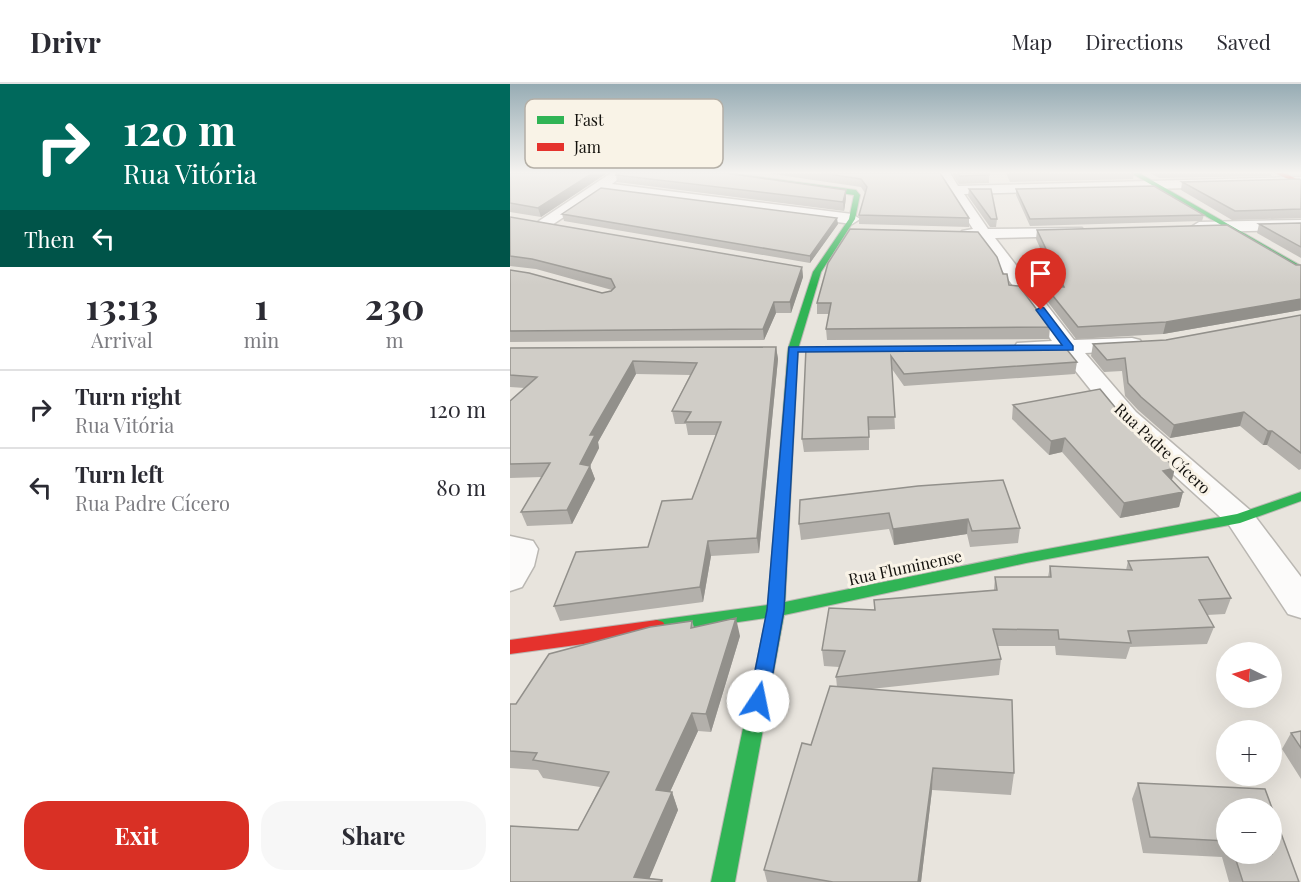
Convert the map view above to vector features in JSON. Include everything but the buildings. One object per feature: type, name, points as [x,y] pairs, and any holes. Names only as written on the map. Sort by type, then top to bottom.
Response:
[{"type":"street","points":[[560,210],[538,223],[567,228]]},
{"type":"street","points":[[752,210],[848,225],[868,232]]},
{"type":"street","points":[[723,882],[776,610],[793,349],[811,271],[848,225],[852,210]]},
{"type":"street","name":"Rua Padre Cícero","points":[[968,210],[1070,348],[1126,418],[1240,518],[1301,604]]},
{"type":"street","points":[[1199,210],[1301,269]]},
{"type":"street","points":[[1180,227],[1301,225]]},
{"type":"street","points":[[950,234],[1088,231]]},
{"type":"street","points":[[1000,348],[1070,348],[1151,344]]},
{"type":"street","points":[[769,349],[816,349]]},
{"type":"street","name":"Rua Fluminense","points":[[510,647],[776,610],[1026,558],[1240,518],[1301,496]]},
{"type":"traffic: fast","points":[[723,882],[776,610],[793,349],[817,272],[852,219],[854,210]]},
{"type":"traffic: fast","points":[[1199,210],[1301,269]]},
{"type":"traffic: fast","points":[[657,627],[776,610],[1026,558],[1240,518],[1301,496]]},
{"type":"traffic: jam","points":[[510,647],[657,627]]},
{"type":"route","points":[[758,701],[776,610],[793,349],[1070,348],[1041,310]]}]
